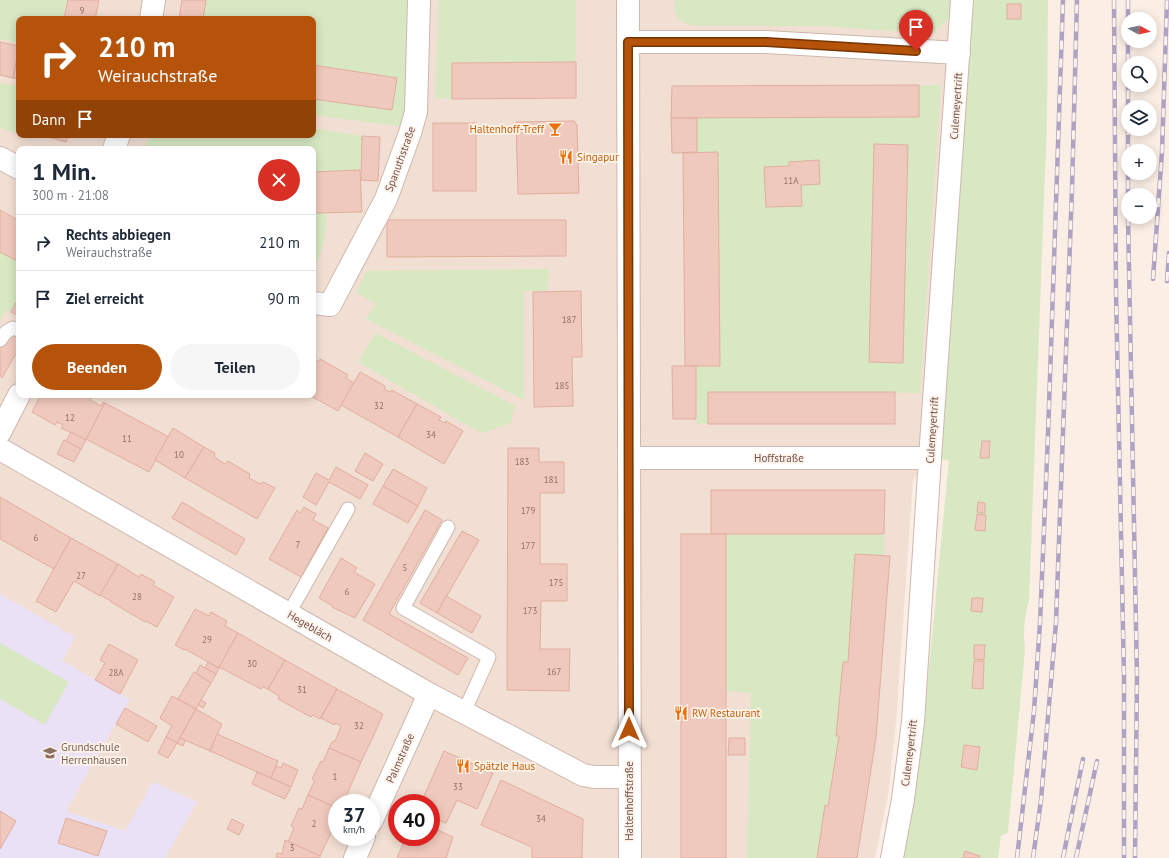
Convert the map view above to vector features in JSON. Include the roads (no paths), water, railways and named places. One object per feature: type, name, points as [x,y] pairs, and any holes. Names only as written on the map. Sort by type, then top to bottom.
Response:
[{"type":"street","points":[[151,16],[154,0]]},
{"type":"street","name":"Spanuthstraße","points":[[321,304],[386,199],[410,133],[416,112],[420,0]]},
{"type":"street","name":"Haltenhoffstraße","points":[[628,0],[630,858]]},
{"type":"street","name":"Culemeyertrift","points":[[892,858],[903,799],[913,722],[962,0]]},
{"type":"street","points":[[628,42],[766,42],[959,53]]},
{"type":"street","points":[[0,158],[16,166]]},
{"type":"street","points":[[0,432],[17,398]]},
{"type":"street","name":"Hegebläch","points":[[0,449],[429,694],[583,775],[594,777],[629,777]]},
{"type":"street","name":"Hoffstraße","points":[[628,458],[930,458]]},
{"type":"street","name":"Palmstraße","points":[[380,802],[429,694]]},
{"type":"street","points":[[355,858],[360,846]]},
{"type":"lane","points":[[0,340],[6,332],[13,328],[16,329]]},
{"type":"lane","points":[[289,613],[348,509]]},
{"type":"lane","points":[[448,527],[403,608],[489,657],[464,712]]},
{"type":"railway","points":[[1017,858],[1034,711],[1040,623],[1063,0]]},
{"type":"railway","points":[[1033,858],[1041,800],[1056,622],[1072,189],[1077,0]]},
{"type":"railway","points":[[1114,0],[1116,292],[1124,677],[1124,858]]},
{"type":"railway","points":[[1128,0],[1128,188]]},
{"type":"railway","points":[[1153,279],[1162,152],[1167,0]]},
{"type":"railway","points":[[1128,224],[1137,677],[1135,858]]},
{"type":"railway","points":[[1167,281],[1169,253]]},
{"type":"railway","points":[[1063,858],[1083,759]]},
{"type":"railway","points":[[1076,858],[1097,761]]},
{"type":"place","name":"Haltenhoff-Treff","points":[[555,129]]},
{"type":"place","name":"Singapur","points":[[566,157]]},
{"type":"place","name":"RW Restaurant","points":[[681,713]]},
{"type":"place","name":"Grundschule Herrenhausen","points":[[50,753]]},
{"type":"place","name":"Spätzle Haus","points":[[463,766]]}]
